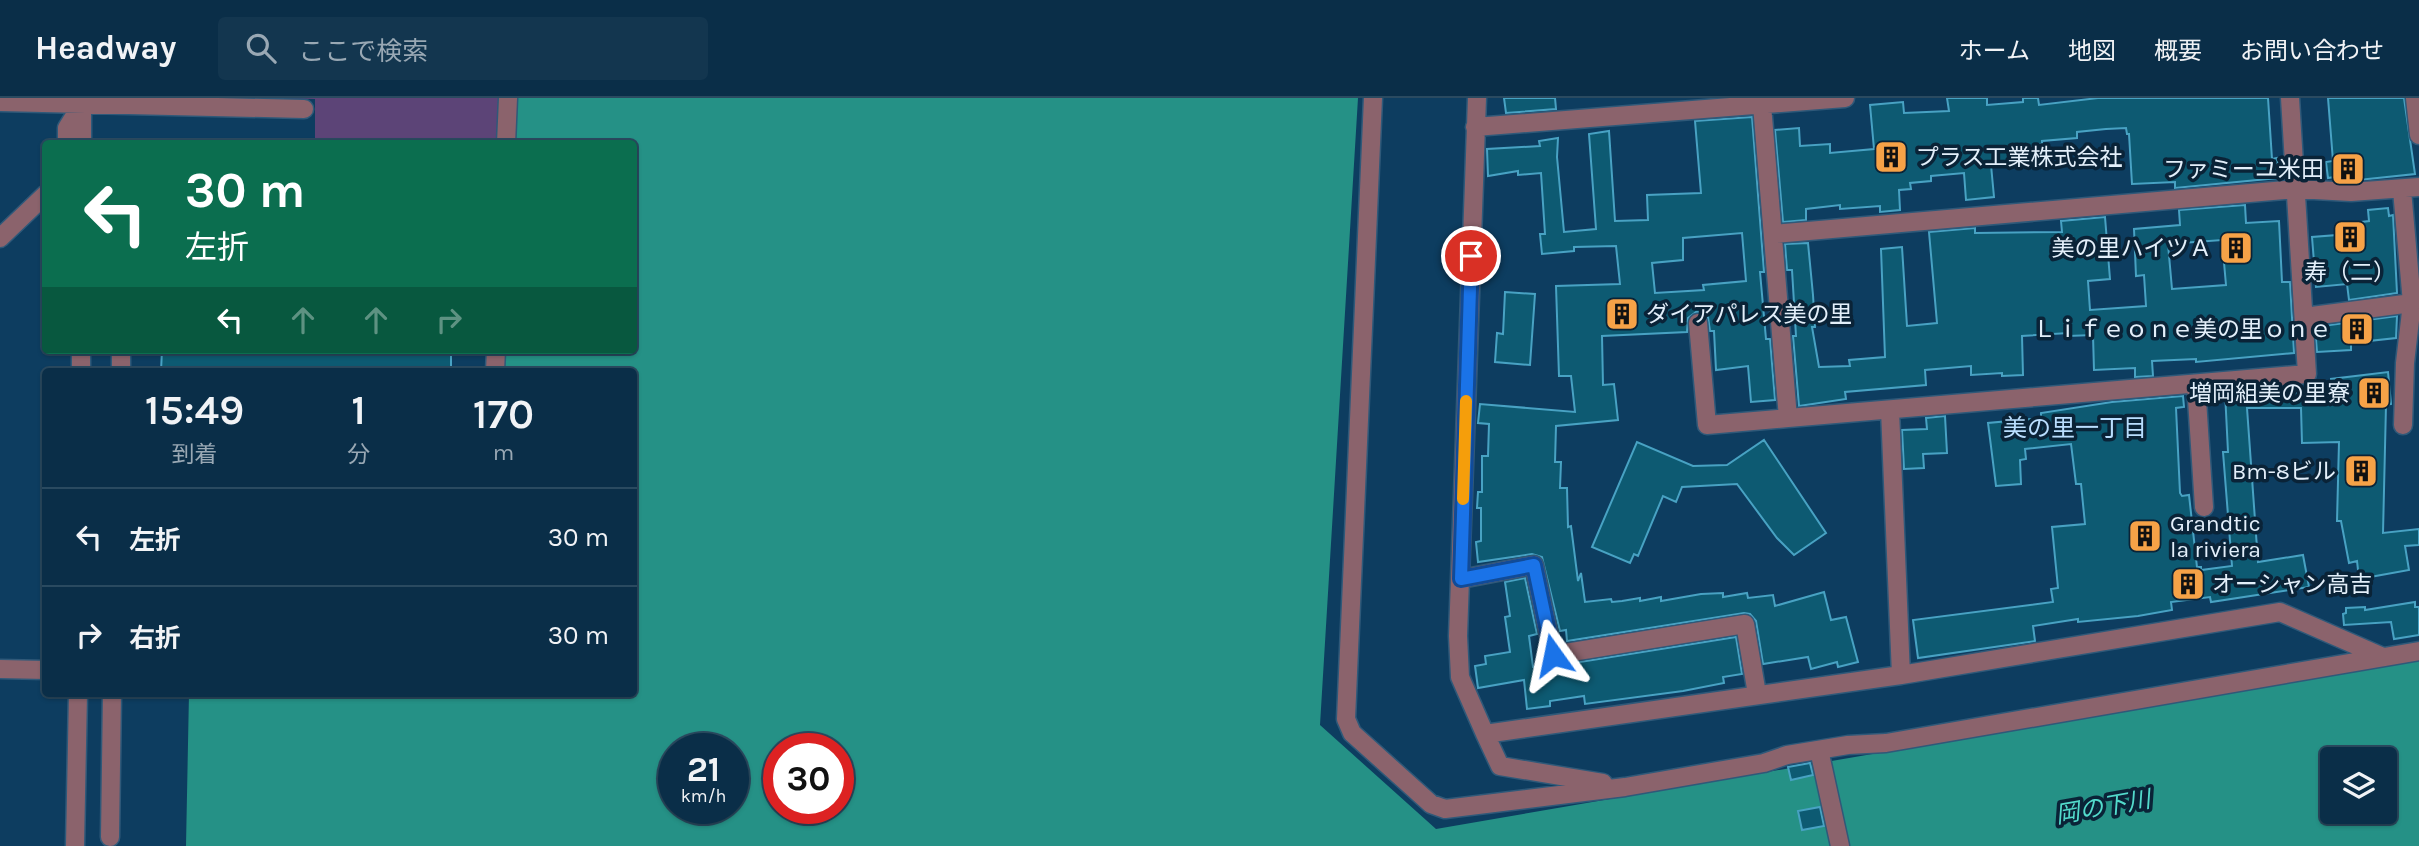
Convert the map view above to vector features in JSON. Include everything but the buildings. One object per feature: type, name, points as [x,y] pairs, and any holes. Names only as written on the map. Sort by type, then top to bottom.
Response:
[{"type":"street","points":[[506,140],[508,98]]},
{"type":"street","points":[[1373,98],[1347,692],[1348,728],[1431,804],[1445,808],[1625,787],[1764,764],[1805,752],[1848,745],[1886,743],[2419,651]]},
{"type":"street","points":[[1477,98],[1458,636],[1460,677],[1500,766],[1625,787]]},
{"type":"street","points":[[1475,127],[1676,104],[1762,105],[1845,98]]},
{"type":"street","points":[[1698,323],[1707,425],[2307,374],[2290,98]]},
{"type":"street","points":[[2415,98],[2419,135]]},
{"type":"street","points":[[66,140],[67,128],[82,101]]},
{"type":"street","points":[[82,101],[82,140]]},
{"type":"street","points":[[0,102],[82,101],[304,109]]},
{"type":"street","points":[[1762,105],[1788,418]]},
{"type":"street","points":[[1774,234],[2296,189],[2351,192],[2411,189],[2413,303],[2405,363],[2403,425]]},
{"type":"street","points":[[0,238],[42,198]]},
{"type":"street","points":[[2304,317],[2413,303]]},
{"type":"street","points":[[2196,384],[2204,507]]},
{"type":"street","points":[[1890,410],[1902,675]]},
{"type":"street","points":[[1461,579],[1534,565],[1553,655],[1745,624],[1758,694]]},
{"type":"street","points":[[1485,734],[1902,675],[2280,612],[2383,657]]},
{"type":"street","points":[[0,669],[42,670]]},
{"type":"street","points":[[75,846],[78,697]]},
{"type":"street","points":[[110,837],[112,697]]},
{"type":"street","points":[[1821,759],[1840,846]]},
{"type":"shaded area","points":[[271,98],[504,98],[502,140],[315,140],[315,99]]},
{"type":"water","name":"岡の下川","points":[[512,98],[1358,98],[1320,725],[1436,829],[2419,660],[2419,846],[186,846],[189,697],[637,697],[637,368],[501,368],[502,354],[637,354],[637,140],[511,140]]},
{"type":"slow traffic","points":[[1463,499],[1466,401]]},
{"type":"place","name":"プラス工業株式会社","points":[[1891,157]]},
{"type":"place","name":"ファミーユ米田","points":[[2348,169]]},
{"type":"place","name":"寿（二）","points":[[2350,237]]},
{"type":"place","name":"美の里ハイツＡ","points":[[2236,248]]},
{"type":"place","name":"ダイアパレス美の里","points":[[1622,314]]},
{"type":"place","name":"Ｌｉｆｅｏｎｅ美の里ｏｎｅ","points":[[2357,329]]},
{"type":"place","name":"増岡組美の里寮","points":[[2374,393]]},
{"type":"place","name":"Bm-8ビル","points":[[2361,471]]},
{"type":"place","name":"Grandtic la riviera","points":[[2145,536]]},
{"type":"place","name":"オーシャン高吉","points":[[2188,584]]},
{"type":"district","name":"美の里一丁目","points":[[2075,428]]},
{"type":"route","points":[[1471,256],[1461,579],[1534,565],[1553,655]]}]
